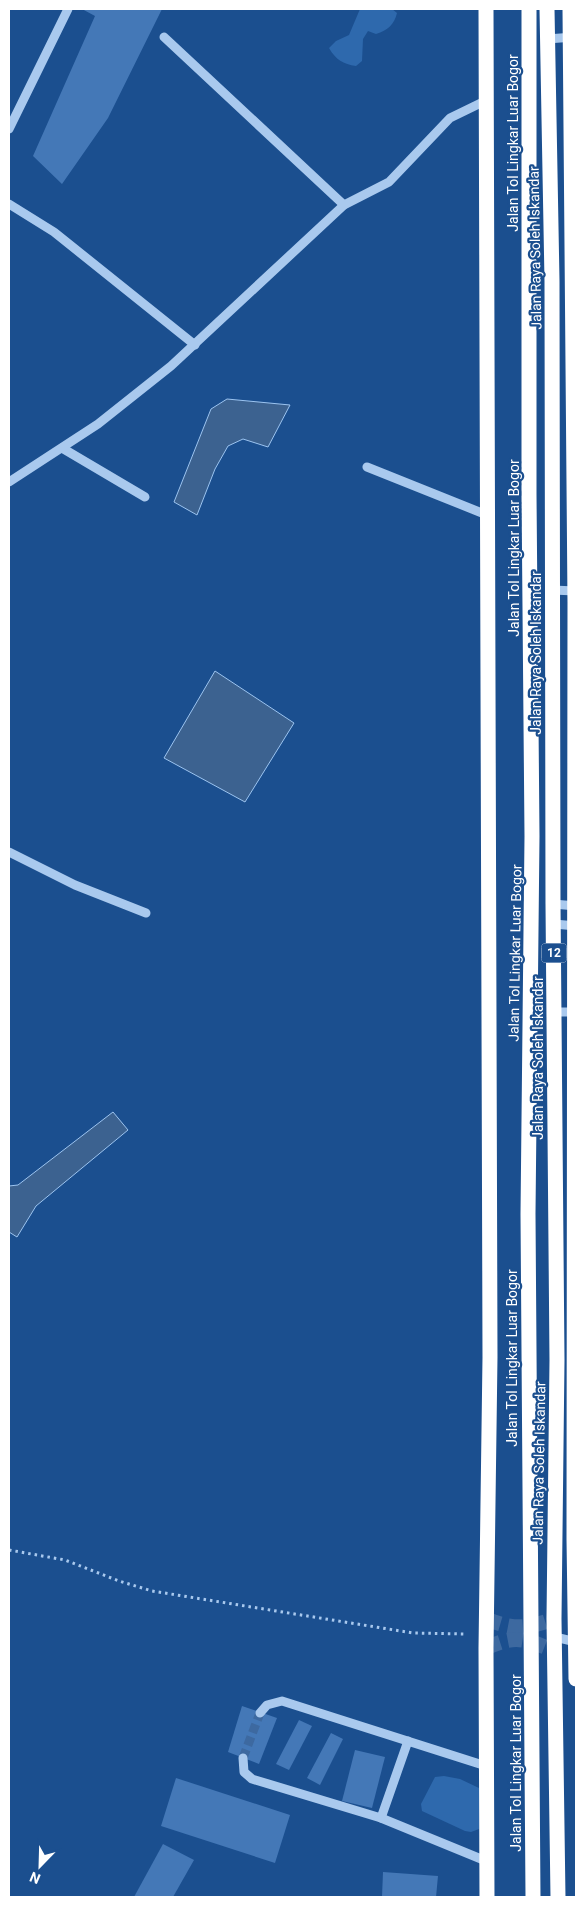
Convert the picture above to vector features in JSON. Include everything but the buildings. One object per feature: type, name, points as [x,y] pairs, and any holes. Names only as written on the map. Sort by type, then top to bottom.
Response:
[{"type":"highway","points":[[486,9],[486,515],[490,1357],[486,1636],[487,1897]]},
{"type":"highway","name":"Jalan Tol Lingkar Luar Bogor","points":[[529,9],[532,836],[528,1214],[533,1897]]},
{"type":"highway","name":"Jalan Raya Soleh Iskandar","points":[[547,9],[552,281],[553,904],[557,1360],[555,1637],[558,1897]]},
{"type":"highway","points":[[570,9],[575,602],[574,1539],[576,1679]]},
{"type":"street","points":[[9,129],[68,9]]},
{"type":"street","points":[[547,39],[576,36]]},
{"type":"street","points":[[164,37],[344,205]]},
{"type":"street","points":[[9,481],[98,424],[195,345],[344,205],[389,182],[450,118],[485,101]]},
{"type":"street","points":[[9,204],[54,232],[195,345]]},
{"type":"street","points":[[62,448],[145,497]]},
{"type":"street","points":[[367,467],[486,515]]},
{"type":"street","points":[[552,590],[576,591]]},
{"type":"street","points":[[9,852],[74,885],[146,913]]},
{"type":"street","points":[[553,904],[576,906]]},
{"type":"street","points":[[554,924],[576,926]]},
{"type":"street","points":[[554,1012],[576,1012]]},
{"type":"street","points":[[554,1105],[576,1112]]},
{"type":"street","points":[[555,1190],[576,1196]]},
{"type":"street","points":[[557,1360],[576,1364]]},
{"type":"street","points":[[556,1462],[576,1469]]},
{"type":"street","points":[[555,1637],[576,1642]]},
{"type":"street","points":[[260,1713],[267,1705],[282,1701],[486,1766]]},
{"type":"street","points":[[381,1818],[408,1741]]},
{"type":"street","points":[[243,1758],[244,1772],[252,1779],[381,1818],[486,1860]]},
{"type":"path","points":[[9,1550],[65,1560],[119,1581],[152,1590],[413,1633],[486,1636]]},
{"type":"shaded area","points":[[360,9],[392,9],[397,13],[392,24],[384,31],[376,34],[368,31],[363,39],[362,61],[356,66],[340,61],[329,48],[336,41],[349,35]]},
{"type":"shaded area","points":[[227,399],[290,405],[268,447],[243,439],[228,446],[215,469],[197,515],[174,502],[211,409]]},
{"type":"shaded area","points":[[215,671],[294,723],[245,802],[164,758]]},
{"type":"shaded area","points":[[113,1112],[128,1130],[36,1206],[17,1237],[9,1232],[9,1186],[18,1185]]},
{"type":"shaded area","points":[[444,1776],[460,1779],[479,1788],[479,1829],[471,1832],[465,1831],[422,1811],[421,1804],[435,1777]]},
{"type":"tunnel","points":[[486,1619],[520,1627],[554,1619]]},
{"type":"tunnel","points":[[486,1648],[506,1641],[520,1640],[555,1651]]},
{"type":"tunnel","points":[[243,1758],[260,1713]]}]
